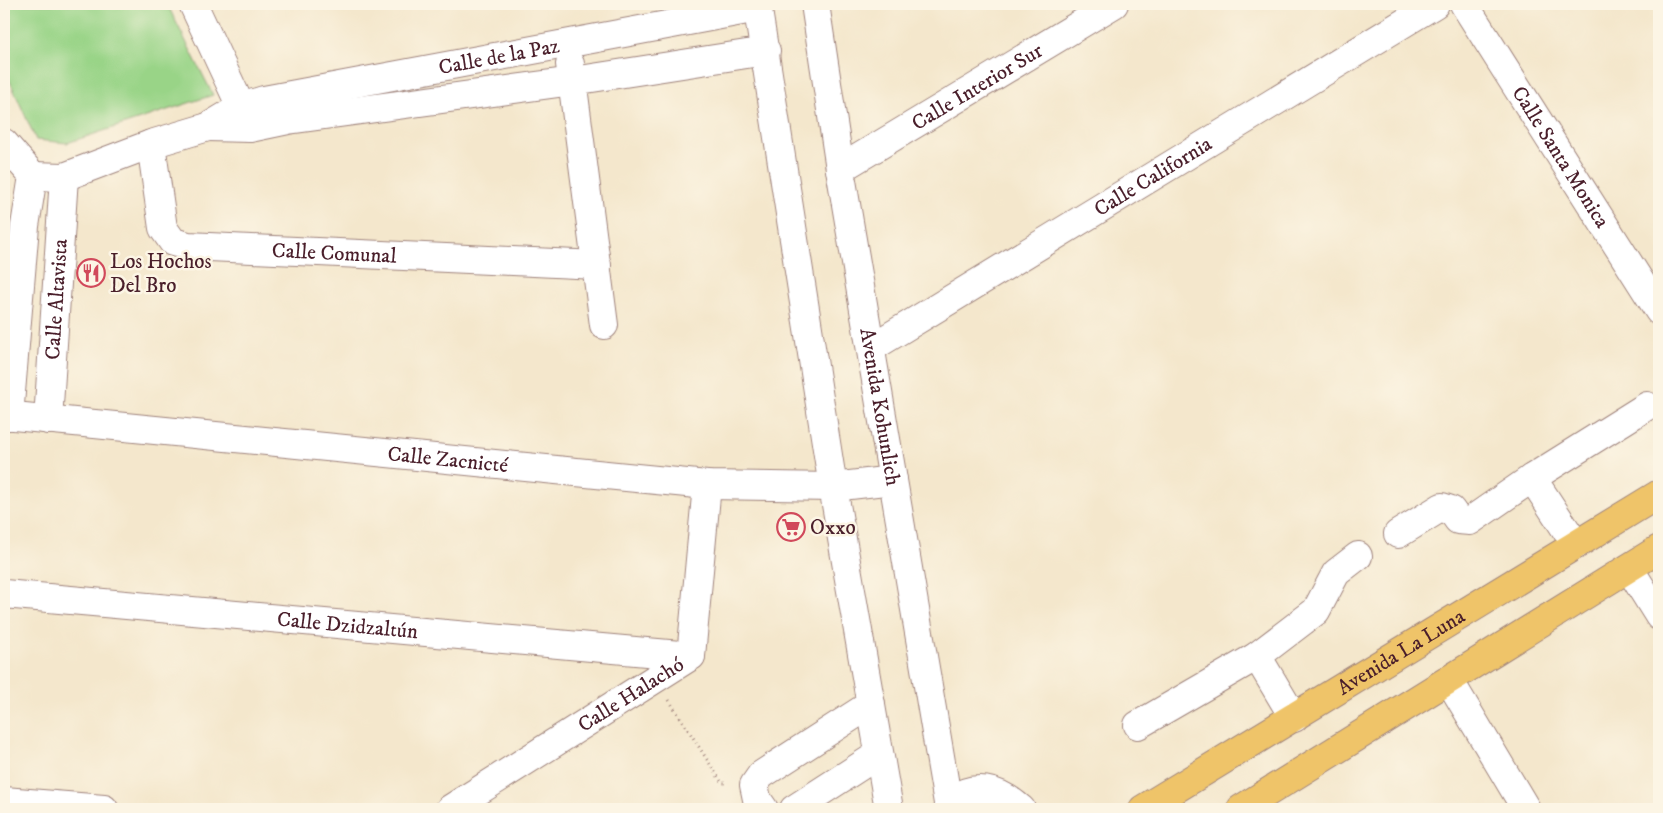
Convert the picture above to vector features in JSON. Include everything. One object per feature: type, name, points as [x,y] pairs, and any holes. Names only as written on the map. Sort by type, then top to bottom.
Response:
[{"type":"main road","name":"Avenida La Luna","points":[[1143,809],[1659,494]]},
{"type":"main road","points":[[1241,809],[1659,549]]},
{"type":"street","points":[[193,4],[246,118],[288,120],[573,81],[766,51]]},
{"type":"street","name":"Avenida Kohunlich","points":[[815,4],[840,169],[948,805]]},
{"type":"street","name":"Calle Interior Sur","points":[[840,169],[1114,4]]},
{"type":"street","name":"Calle California","points":[[871,348],[1435,4]]},
{"type":"street","name":"Calle Santa Monica","points":[[1464,4],[1659,311]]},
{"type":"street","points":[[757,6],[766,51],[833,487],[889,809]]},
{"type":"street","name":"Calle de la Paz","points":[[33,176],[64,177],[151,144],[246,118],[264,100],[568,45],[757,6]]},
{"type":"street","points":[[568,45],[604,325]]},
{"type":"street","points":[[4,143],[33,176]]},
{"type":"street","name":"Calle Comunal","points":[[151,144],[163,228],[173,242],[188,246],[597,265]]},
{"type":"street","name":"Calle Altavista","points":[[6,415],[15,225],[33,176]]},
{"type":"street","name":"Calle Altavista","points":[[48,420],[64,177]]},
{"type":"street","points":[[1398,534],[1442,507],[1451,510],[1458,520],[1470,521],[1532,478],[1647,406]]},
{"type":"street","name":"Calle Zacnicté","points":[[6,415],[707,485],[833,487],[893,480]]},
{"type":"street","points":[[1532,478],[1576,545]]},
{"type":"street","name":"Calle Halachó","points":[[450,809],[692,656],[707,485]]},
{"type":"street","points":[[1138,725],[1256,656],[1316,612],[1336,573],[1358,556]]},
{"type":"street","points":[[1629,568],[1659,616]]},
{"type":"street","name":"Calle Dzidzaltún","points":[[4,594],[692,656]]},
{"type":"street","points":[[1256,656],[1294,718]]},
{"type":"street","points":[[1448,680],[1526,809]]},
{"type":"street","points":[[759,797],[761,775],[871,704]]},
{"type":"street","points":[[794,809],[879,754]]},
{"type":"street","points":[[948,805],[961,792],[980,788],[1008,798],[1021,809]]},
{"type":"street","points":[[4,801],[104,809]]},
{"type":"path","points":[[656,678],[722,783],[759,797]]},
{"type":"green space","points":[[4,4],[167,4],[213,95],[67,143],[36,140],[4,68]]},
{"type":"place","name":"Los Hochos Del Bro","points":[[91,273]]},
{"type":"place","name":"Oxxo","points":[[791,527]]}]
